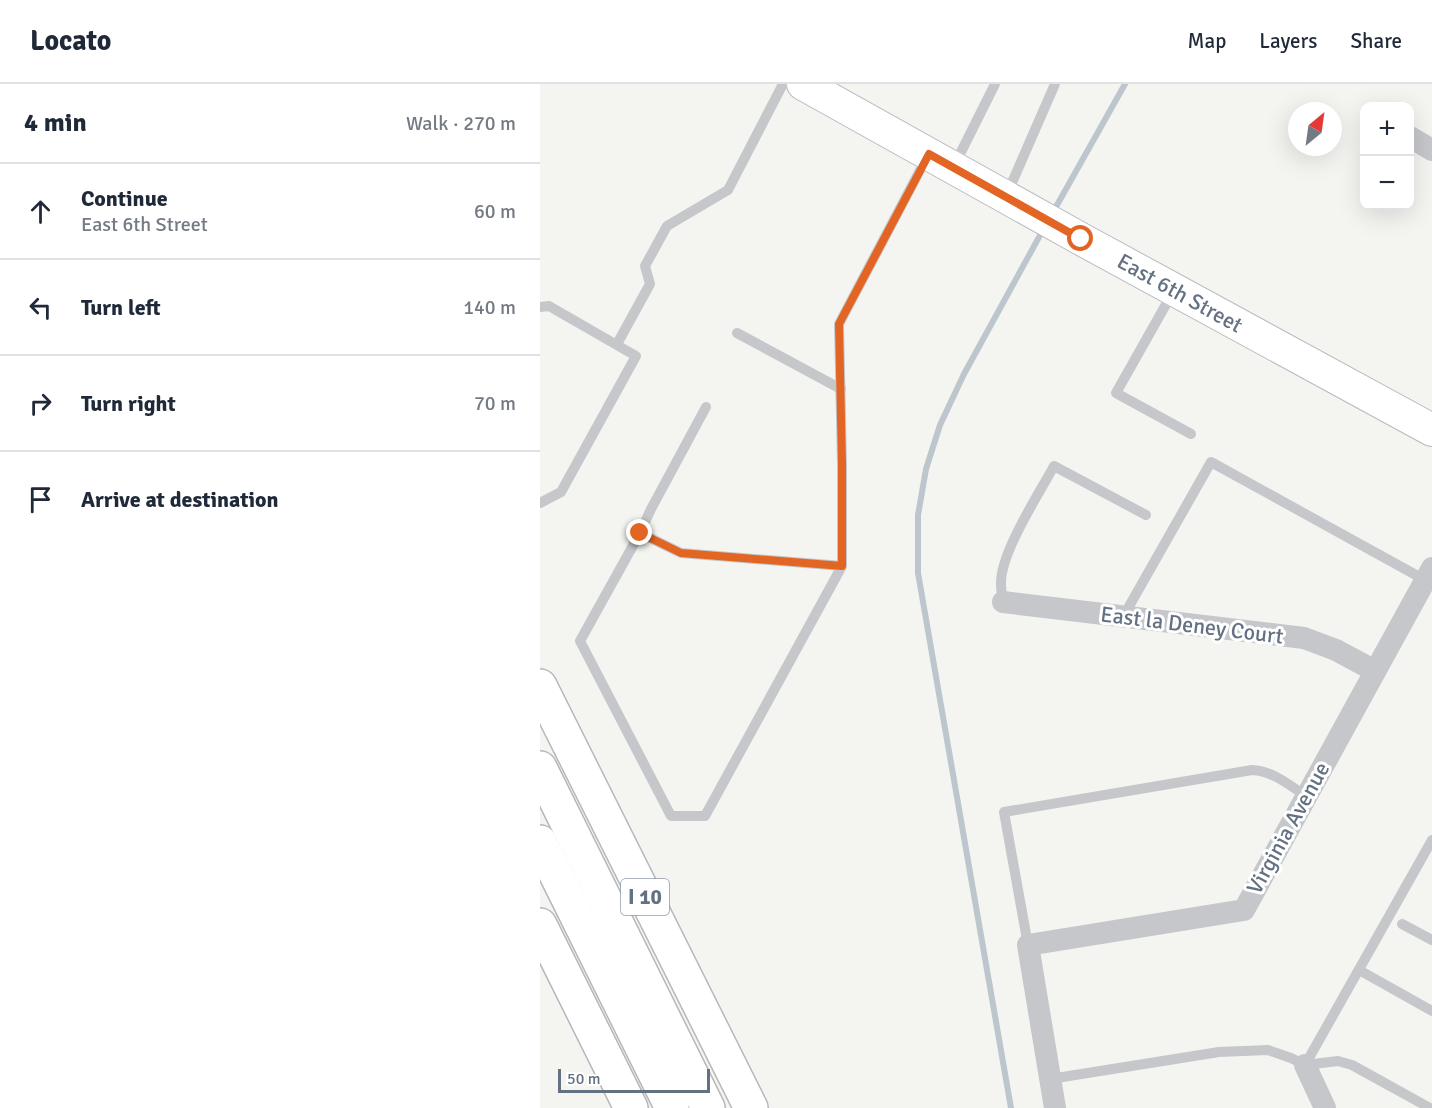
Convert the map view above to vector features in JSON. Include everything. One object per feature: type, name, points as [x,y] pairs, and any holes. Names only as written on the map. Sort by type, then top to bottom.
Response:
[{"type":"highway","name":"I 10","points":[[540,686],[751,1108]]},
{"type":"highway","points":[[569,747],[668,1027]]},
{"type":"highway","points":[[540,768],[708,1108]]},
{"type":"highway","points":[[540,842],[672,1108]]},
{"type":"highway","points":[[540,925],[631,1108]]},
{"type":"main road","name":"East 6th Street","points":[[803,84],[1081,239],[1432,430]]},
{"type":"street","points":[[1414,139],[1432,150]]},
{"type":"street","name":"Virginia Avenue","points":[[1028,945],[1244,910],[1375,671],[1428,583]]},
{"type":"street","name":"East la Deney Court","points":[[1003,602],[1304,638],[1336,650],[1375,671]]},
{"type":"street","points":[[1028,945],[1055,1108]]},
{"type":"street","points":[[1305,1065],[1325,1108]]},
{"type":"lane","points":[[617,344],[650,284],[645,266],[667,226],[728,190],[783,84]]},
{"type":"lane","points":[[706,407],[640,533],[580,640],[671,816],[705,816],[842,566],[839,324],[941,161],[995,84]]},
{"type":"lane","points":[[1011,200],[1055,84]]},
{"type":"lane","points":[[1174,290],[1116,393],[1191,434]]},
{"type":"lane","points":[[540,307],[549,306],[636,356],[561,492],[540,503]]},
{"type":"lane","points":[[737,333],[841,389]]},
{"type":"lane","points":[[1123,617],[1211,462],[1428,583]]},
{"type":"lane","points":[[1003,602],[1000,583],[1009,552],[1054,466],[1146,515]]},
{"type":"lane","points":[[640,533],[681,553],[842,566]]},
{"type":"lane","points":[[1028,945],[1004,812],[1252,770],[1264,770],[1306,796]]},
{"type":"lane","points":[[1305,1065],[1432,840]]},
{"type":"lane","points":[[1402,924],[1432,940]]},
{"type":"lane","points":[[1359,970],[1432,1011]]},
{"type":"lane","points":[[1050,1079],[1219,1052],[1268,1050],[1305,1065],[1338,1061],[1352,1065],[1430,1108]]},
{"type":"waterway","points":[[1052,214],[1125,84]]},
{"type":"waterway","points":[[1011,1108],[918,573],[918,515],[926,469],[940,425],[964,374],[1044,228]]},
{"type":"route","points":[[640,533],[681,553],[842,566],[839,324],[929,154],[1081,239]]}]
